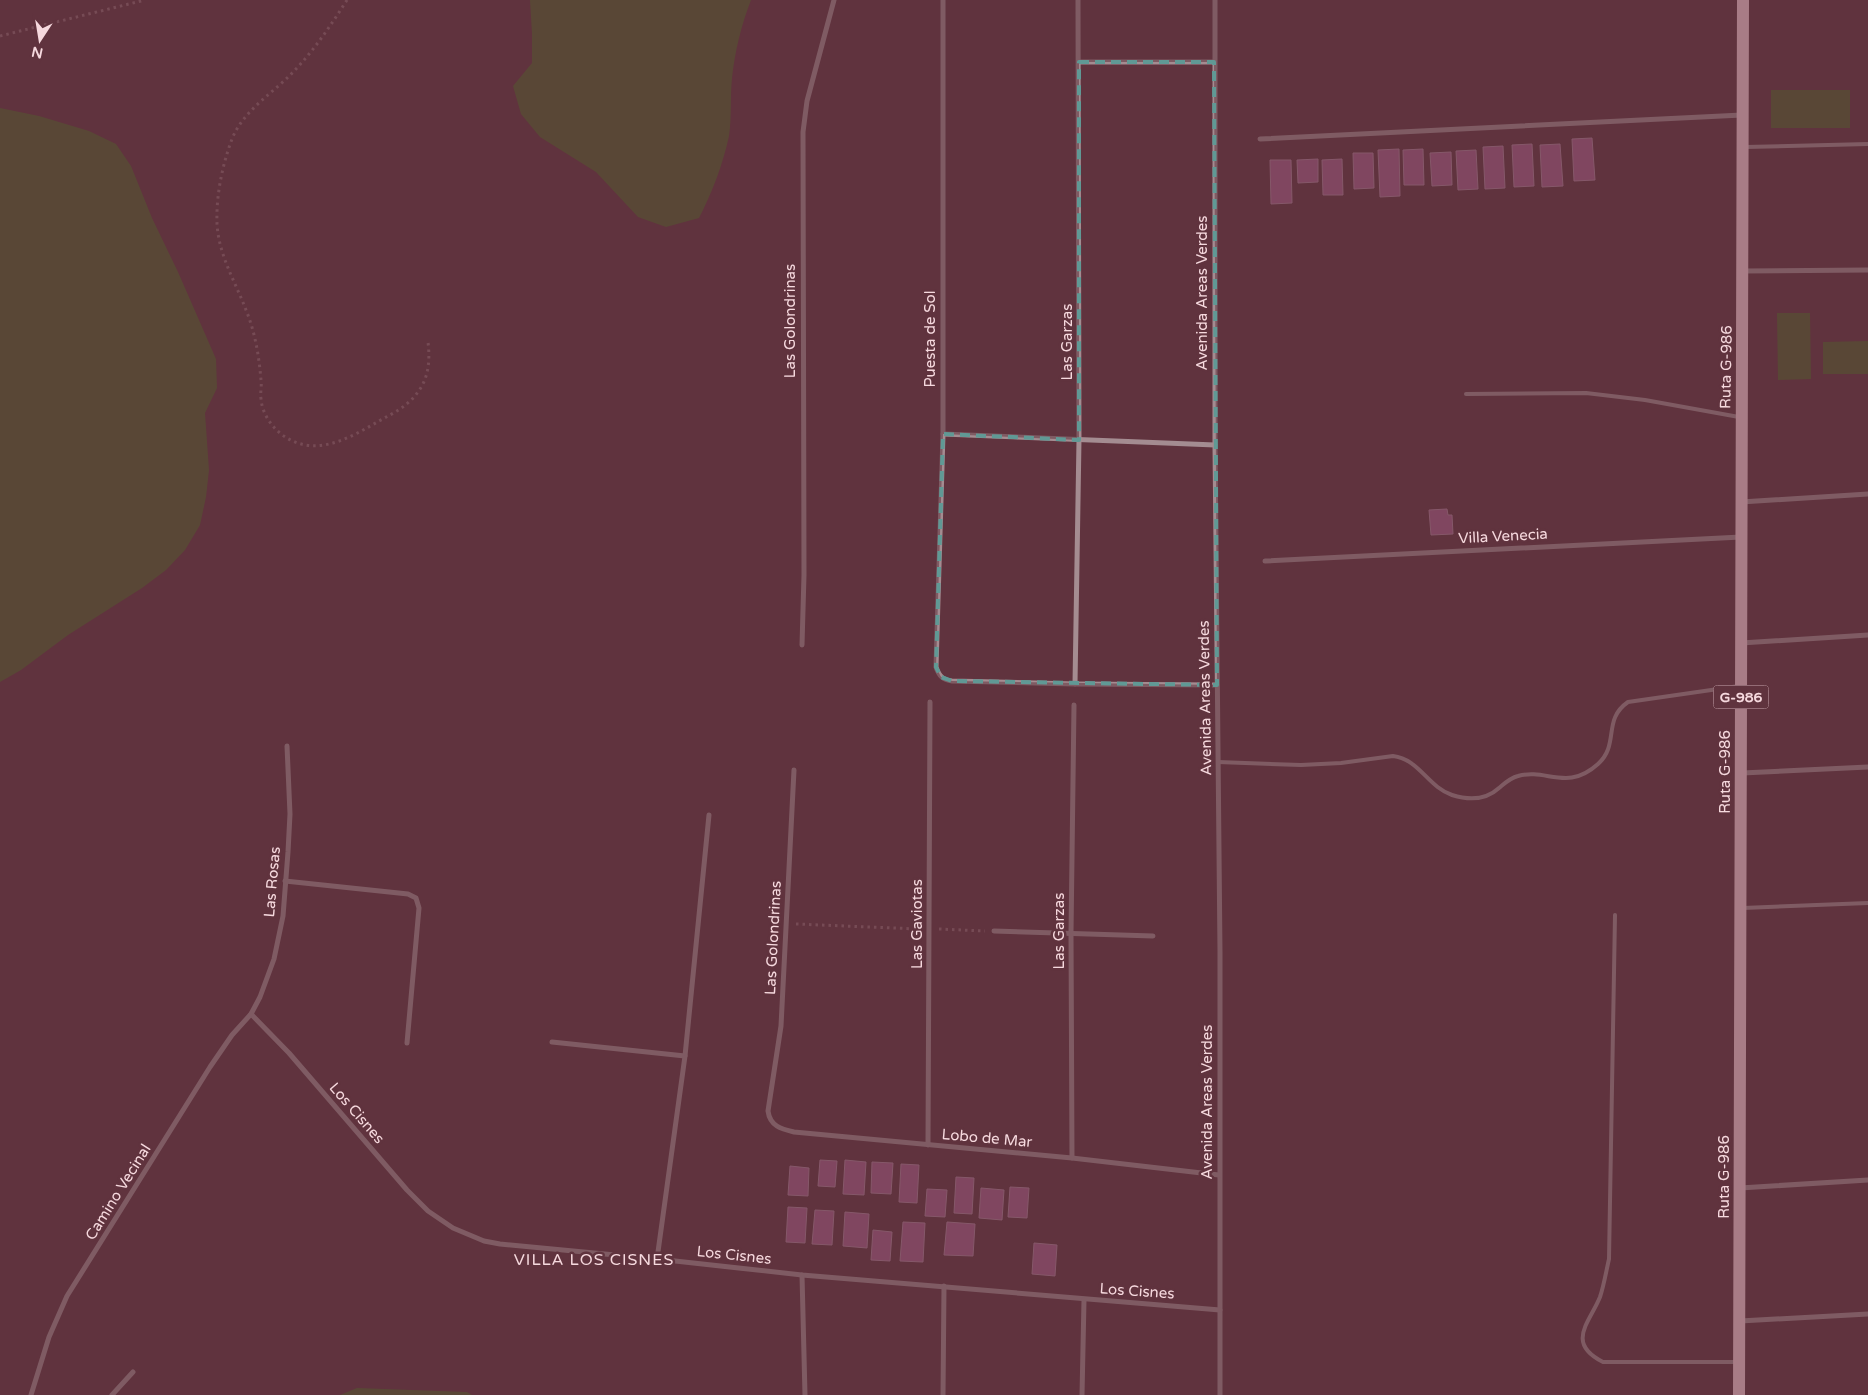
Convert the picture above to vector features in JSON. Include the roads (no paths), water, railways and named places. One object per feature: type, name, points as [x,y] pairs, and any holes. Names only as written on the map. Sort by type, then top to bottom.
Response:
[{"type":"main road","name":"Ruta G-986","points":[[1739,1395],[1743,0]]},
{"type":"street","name":"Las Golondrinas","points":[[802,645],[804,575],[802,132],[807,101],[834,0]]},
{"type":"street","name":"Puesta de Sol","points":[[943,0],[942,434],[936,667],[941,677],[952,681],[1074,684]]},
{"type":"street","name":"Las Garzas","points":[[1074,684],[1079,440],[1078,0]]},
{"type":"street","name":"Avenida Areas Verdes","points":[[1216,0],[1214,62],[1215,445],[1220,952],[1220,1395]]},
{"type":"street","points":[[1079,62],[1214,62]]},
{"type":"street","points":[[1260,139],[1742,115]]},
{"type":"street","points":[[1743,271],[1868,270]]},
{"type":"street","points":[[942,434],[1215,445]]},
{"type":"street","points":[[1741,502],[1868,494]]},
{"type":"street","name":"Villa Venecia","points":[[1265,561],[1741,537]]},
{"type":"street","points":[[1741,643],[1868,635]]},
{"type":"street","points":[[1074,684],[1217,685]]},
{"type":"street","name":"Las Gaviotas","points":[[928,1145],[930,702]]},
{"type":"street","name":"Las Garzas","points":[[1072,1158],[1071,933],[1074,705]]},
{"type":"street","name":"Las Rosas","points":[[251,1014],[260,997],[274,959],[283,916],[290,814],[287,746]]},
{"type":"street","points":[[1741,773],[1868,767]]},
{"type":"street","name":"Las Golondrinas","points":[[768,1106],[781,1026],[794,770]]},
{"type":"street","points":[[657,1259],[685,1056],[709,815]]},
{"type":"street","points":[[285,881],[408,894],[416,898],[419,908],[407,1043]]},
{"type":"street","points":[[994,931],[1153,936]]},
{"type":"street","name":"Los Cisnes","points":[[251,1014],[289,1053],[407,1190],[428,1211],[453,1228],[484,1241],[802,1275],[1220,1310]]},
{"type":"street","name":"Camino Vecinal","points":[[32,1395],[49,1337],[67,1296],[210,1067],[232,1035],[251,1014]]},
{"type":"street","points":[[552,1042],[685,1056]]},
{"type":"street","name":"Lobo de Mar","points":[[768,1106],[771,1121],[779,1128],[794,1132],[1072,1158],[1219,1175]]},
{"type":"street","points":[[1740,1188],[1868,1180]]},
{"type":"street","points":[[802,1275],[805,1395]]},
{"type":"street","points":[[943,1395],[944,1286]]},
{"type":"street","points":[[1082,1395],[1084,1300]]},
{"type":"street","points":[[1740,1321],[1868,1314]]},
{"type":"street","points":[[112,1395],[133,1372]]},
{"type":"lane","points":[[1743,147],[1868,144]]},
{"type":"lane","points":[[1466,394],[1586,393],[1645,400],[1741,417]]},
{"type":"lane","points":[[1218,762],[1301,765],[1400,757],[1413,763],[1431,783],[1441,790],[1451,795],[1472,799],[1491,794],[1504,782],[1519,775],[1570,778],[1591,770],[1600,763],[1606,754],[1610,744],[1614,718],[1617,712],[1628,702],[1741,686]]},
{"type":"lane","points":[[1740,908],[1868,903]]},
{"type":"lane","points":[[1615,915],[1609,1259],[1600,1297],[1583,1328],[1585,1345],[1589,1352],[1603,1362],[1739,1362]]},
{"type":"district","name":"VILLA LOS CISNES","points":[[594,1260]]}]
